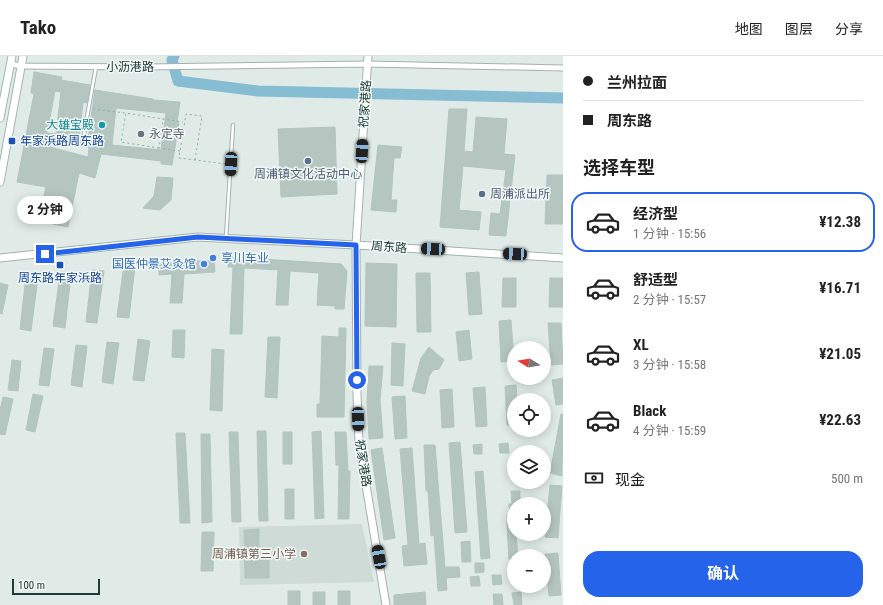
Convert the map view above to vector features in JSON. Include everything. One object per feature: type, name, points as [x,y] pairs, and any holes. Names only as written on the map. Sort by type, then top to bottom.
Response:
[{"type":"street","points":[[0,118],[12,56]]},
{"type":"street","points":[[0,182],[23,56]]},
{"type":"street","name":"祝家港路","points":[[368,56],[356,245],[357,395],[360,443],[386,605]]},
{"type":"street","name":"小沥港路","points":[[10,64],[21,66],[145,67],[368,64],[563,68]]},
{"type":"street","name":"周东路","points":[[0,258],[59,253],[198,237],[563,258]]},
{"type":"lane","points":[[84,134],[96,66]]},
{"type":"lane","points":[[226,238],[233,125]]},
{"type":"path","points":[[89,108],[184,122]]},
{"type":"path","points":[[126,113],[121,142],[180,151]]},
{"type":"path","points":[[195,160],[202,116],[186,114],[179,158],[195,160],[231,164]]},
{"type":"path","points":[[159,148],[163,119]]},
{"type":"shaded area","name":"周浦镇第三小学","points":[[362,524],[374,582],[240,585],[239,527]]},
{"type":"building","points":[[34,72],[62,77],[61,80],[90,85],[87,103],[83,102],[79,137],[88,138],[95,90],[153,100],[180,102],[177,123],[179,123],[172,165],[161,164],[161,161],[101,154],[95,178],[79,173],[68,227],[38,221],[46,187],[17,182],[34,94],[31,93]],"holes":[[[55,91],[61,92],[56,134],[47,133]],[[116,108],[166,113],[161,150],[112,145]],[[51,143],[89,147],[88,157],[50,147]]]},
{"type":"building","points":[[449,109],[467,109],[464,151],[473,152],[476,117],[507,119],[504,154],[515,155],[506,236],[489,235],[491,213],[500,214],[506,170],[463,166],[459,210],[481,212],[479,230],[440,227]]},
{"type":"building","name":"周浦镇文化活动中心","points":[[335,127],[337,194],[281,197],[278,129]]},
{"type":"building","points":[[378,145],[402,147],[400,158],[394,158],[391,200],[397,200],[396,212],[371,210]]},
{"type":"building","points":[[547,175],[563,175],[563,224],[545,224]]},
{"type":"building","points":[[157,177],[173,178],[171,200],[160,210],[143,208],[154,196]]},
{"type":"building","points":[[229,257],[341,264],[347,271],[344,309],[335,309],[335,306],[317,305],[319,273],[290,271],[288,305],[276,305],[278,270],[244,268],[242,334],[230,334],[233,267],[228,267]]},
{"type":"building","points":[[214,260],[215,272],[184,274],[182,303],[170,303],[172,274],[159,275],[159,263]]},
{"type":"building","points":[[366,263],[397,264],[396,327],[365,326]]},
{"type":"building","points":[[124,264],[135,266],[129,318],[117,317]]},
{"type":"building","points":[[92,270],[104,271],[97,323],[86,322]]},
{"type":"building","points":[[479,272],[482,314],[469,315],[466,273]]},
{"type":"building","points":[[416,273],[430,273],[431,332],[417,332]]},
{"type":"building","points":[[60,274],[71,275],[65,328],[53,326]]},
{"type":"building","points":[[26,277],[38,278],[31,331],[20,329]]},
{"type":"building","points":[[503,278],[516,278],[516,307],[502,307]]},
{"type":"building","points":[[550,278],[563,278],[563,307],[549,307]]},
{"type":"building","points":[[0,283],[8,285],[2,314],[0,313]]},
{"type":"building","points":[[511,320],[513,341],[507,341],[507,362],[501,362],[499,321]]},
{"type":"building","points":[[548,323],[561,323],[563,364],[551,365],[551,341],[549,341]]},
{"type":"building","points":[[339,328],[346,328],[344,417],[317,417],[317,404],[320,404],[322,336],[339,337]]},
{"type":"building","points":[[173,330],[185,330],[184,358],[172,357]]},
{"type":"building","points":[[469,330],[472,359],[459,361],[456,332]]},
{"type":"building","points":[[268,337],[280,337],[277,398],[265,397]]},
{"type":"building","points":[[138,339],[150,341],[144,381],[133,380]]},
{"type":"building","points":[[107,342],[119,343],[113,384],[102,382]]},
{"type":"building","points":[[392,343],[405,344],[403,386],[391,385]]},
{"type":"building","points":[[76,345],[87,346],[82,387],[71,385]]},
{"type":"building","points":[[429,347],[444,360],[439,369],[433,370],[429,376],[425,394],[412,391],[421,358]]},
{"type":"building","points":[[44,348],[54,349],[49,386],[39,385]]},
{"type":"building","points":[[212,349],[224,350],[222,411],[210,410]]},
{"type":"building","points":[[12,360],[21,361],[18,391],[8,390]]},
{"type":"building","points":[[369,366],[383,366],[380,400],[383,438],[369,439],[367,401]]},
{"type":"building","points":[[563,378],[563,404],[556,405],[552,380]]},
{"type":"building","points":[[516,385],[517,393],[507,393],[507,425],[505,386]]},
{"type":"building","points":[[485,387],[487,426],[476,427],[473,388]]},
{"type":"building","points":[[452,389],[454,427],[442,428],[440,390]]},
{"type":"building","points":[[33,394],[43,396],[35,432],[26,430]]},
{"type":"building","points":[[405,396],[407,438],[395,439],[392,397]]},
{"type":"building","points":[[3,397],[13,399],[5,435],[0,434],[0,410]]},
{"type":"building","points":[[561,414],[563,414],[562,476],[551,473]]},
{"type":"building","points":[[257,431],[266,431],[268,521],[259,521]]},
{"type":"building","points":[[321,431],[324,518],[315,519],[312,432]]},
{"type":"building","points":[[229,432],[238,432],[241,522],[232,522]]},
{"type":"building","points":[[283,432],[292,432],[292,464],[283,464]]},
{"type":"building","points":[[335,432],[346,432],[348,471],[350,471],[349,519],[338,519],[339,465],[336,465]]},
{"type":"building","points":[[176,433],[185,433],[190,523],[180,523]]},
{"type":"building","points":[[201,434],[210,434],[212,522],[202,523]]},
{"type":"building","points":[[460,442],[467,532],[455,533],[449,443]]},
{"type":"building","points":[[508,443],[507,453],[500,453],[499,444]]},
{"type":"building","points":[[482,444],[482,454],[474,454],[473,445]]},
{"type":"building","points":[[424,445],[435,445],[445,567],[459,567],[460,577],[446,578],[447,590],[438,591],[434,535],[431,536],[428,491],[426,491]]},
{"type":"building","points":[[382,448],[395,538],[384,540],[371,450]]},
{"type":"building","points":[[412,448],[419,544],[425,543],[427,564],[404,566],[402,546],[408,545],[400,449]]},
{"type":"building","points":[[483,471],[490,558],[481,559],[475,472]]},
{"type":"building","points":[[551,485],[562,486],[558,538],[551,537],[551,497],[549,497]]},
{"type":"building","points":[[285,489],[294,489],[294,519],[285,519]]},
{"type":"building","points":[[511,491],[520,491],[520,497],[511,497]]},
{"type":"building","points":[[259,529],[259,560],[269,560],[269,578],[245,578],[244,530]]},
{"type":"building","points":[[202,532],[214,532],[213,571],[201,571]]},
{"type":"building","points":[[470,541],[471,562],[462,562],[461,542]]},
{"type":"building","points":[[508,541],[517,541],[517,549],[508,549]]},
{"type":"building","points":[[558,553],[561,595],[549,596],[549,593],[551,593],[551,554]]},
{"type":"building","points":[[475,563],[484,563],[484,572],[475,573]]},
{"type":"building","points":[[492,575],[501,575],[502,584],[493,585]]},
{"type":"building","points":[[479,576],[480,586],[471,586],[470,577]]},
{"type":"building","points":[[288,591],[300,591],[300,605],[288,605]]},
{"type":"building","points":[[338,591],[350,591],[350,605],[338,605]]},
{"type":"building","points":[[313,592],[325,592],[325,605],[313,605]]},
{"type":"building","points":[[425,592],[426,605],[394,605],[394,595]]},
{"type":"building","points":[[512,593],[521,593],[522,605],[514,605]]},
{"type":"building","points":[[493,594],[502,594],[503,605],[494,605]]},
{"type":"waterway","points":[[174,56],[172,60],[178,81],[258,91],[563,98]]},
{"type":"place","name":"大雄宝殿","points":[[102,125]]},
{"type":"place","name":"永定寺","points":[[141,134]]},
{"type":"place","name":"年家浜路周东路","points":[[12,141]]},
{"type":"place","name":"周浦镇文化活动中心","points":[[308,161]]},
{"type":"place","name":"周浦派出所","points":[[482,194]]},
{"type":"place","name":"享川车业","points":[[213,258]]},
{"type":"place","name":"国医仲景艾灸馆","points":[[204,264]]},
{"type":"place","name":"周东路年家浜路","points":[[60,265]]},
{"type":"place","name":"周浦镇第三小学","points":[[304,554]]},
{"type":"route","points":[[45,254],[198,237],[356,245],[357,380]]}]
